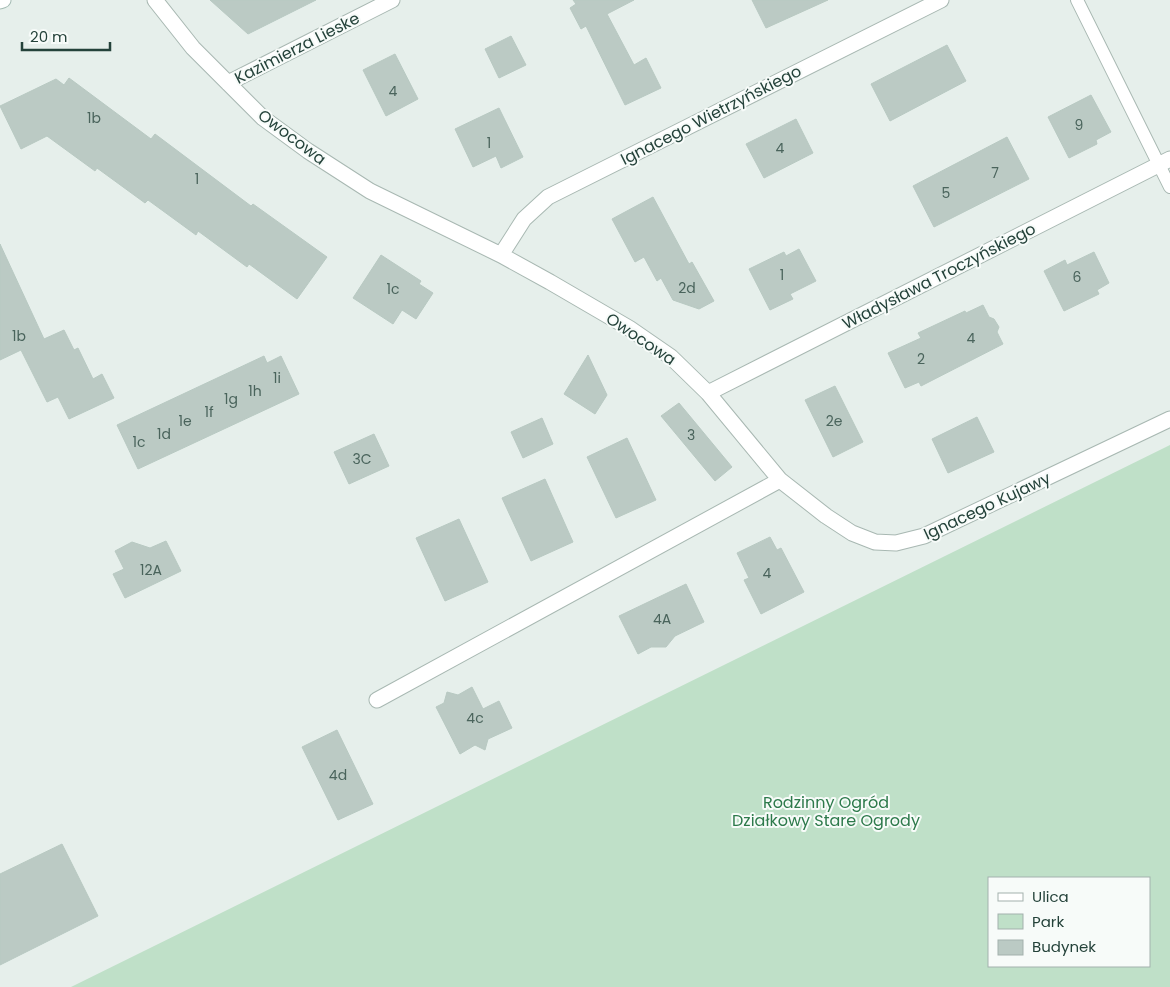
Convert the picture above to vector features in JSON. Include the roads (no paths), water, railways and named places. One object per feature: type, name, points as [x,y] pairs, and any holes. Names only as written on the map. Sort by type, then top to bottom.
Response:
[{"type":"street","name":"Owocowa","points":[[155,0],[193,48],[263,118],[308,152],[370,191],[501,255],[629,328],[671,357],[708,393],[780,480]]},
{"type":"street","name":"Kazimierza Lieske","points":[[228,83],[392,0]]},
{"type":"street","name":"Ignacego Wietrzyńskiego","points":[[501,255],[524,219],[548,197],[941,0]]},
{"type":"street","name":"Władysława Troczyńskiego","points":[[708,393],[1164,161]]},
{"type":"street","name":"Ignacego Kujawy","points":[[780,480],[826,516],[852,533],[875,542],[896,542],[924,536],[1170,419]]},
{"type":"street","points":[[377,700],[780,480]]},
{"type":"lane","points":[[1077,0],[1164,161],[1170,187]]},
{"type":"park label","name":"Rodzinny Ogród Działkowy Stare Ogrody","points":[[826,811]]}]
